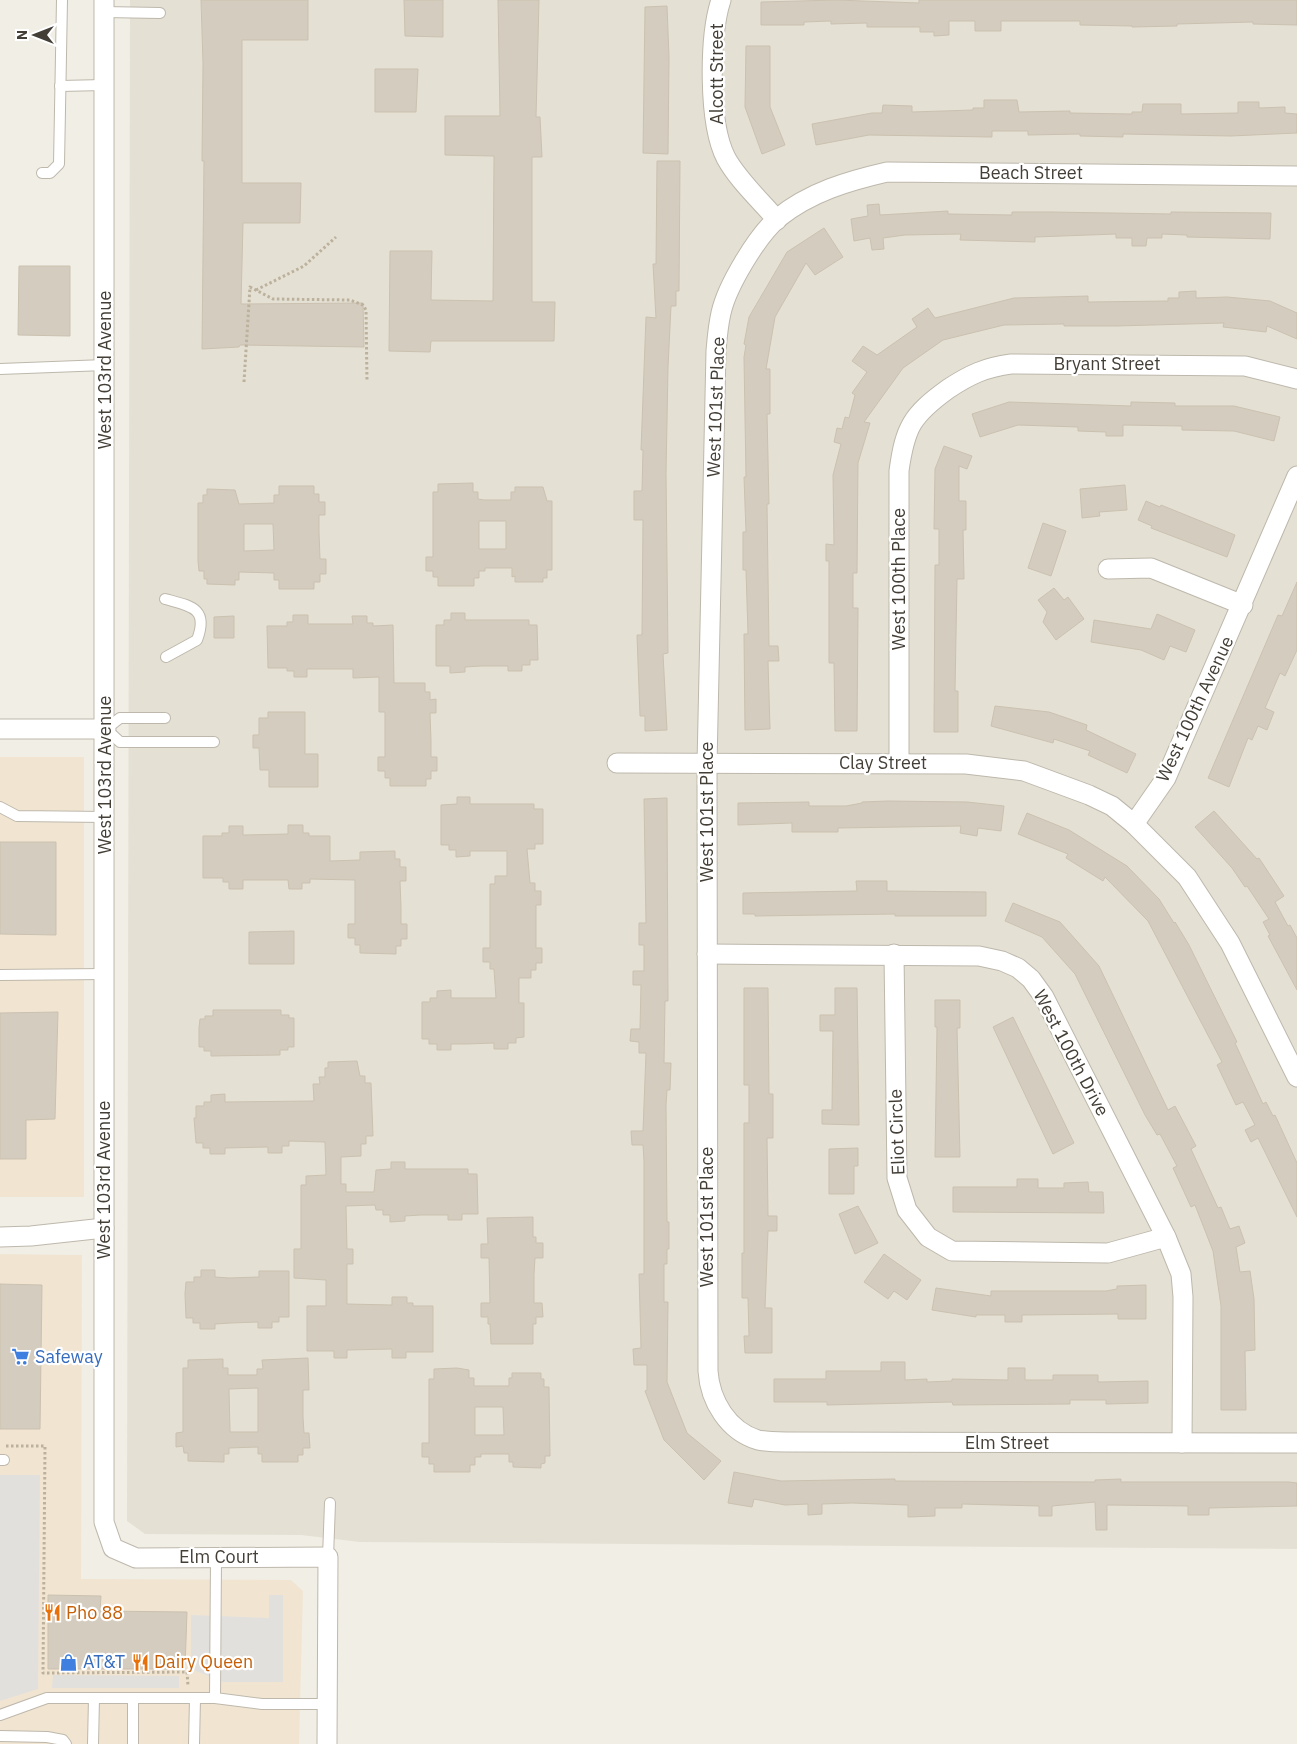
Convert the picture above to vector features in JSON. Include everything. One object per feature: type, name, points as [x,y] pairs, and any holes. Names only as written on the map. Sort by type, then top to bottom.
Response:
[{"type":"street","name":"Alcott Street","points":[[721,0],[716,16],[714,33],[713,107],[716,130],[726,159],[777,220]]},
{"type":"street","name":"West 103rd Avenue","points":[[104,6],[106,729],[104,1522],[113,1548]]},
{"type":"street","name":"Beach Street","points":[[777,220],[792,208],[826,190],[850,180],[887,172],[1297,176]]},
{"type":"street","name":"West 101st Place","points":[[726,1416],[715,1402],[709,1388],[708,1371],[707,764],[718,327],[721,311],[741,270],[777,220]]},
{"type":"street","name":"Bryant Street","points":[[926,404],[966,376],[981,369],[1012,364],[1246,366],[1297,379]]},
{"type":"street","name":"West 100th Place","points":[[899,762],[899,471],[904,440],[913,421],[926,404]]},
{"type":"street","name":"West 100th Avenue","points":[[1134,824],[1166,778],[1243,605],[1297,476]]},
{"type":"street","points":[[1108,569],[1151,568],[1243,605]]},
{"type":"street","points":[[0,729],[106,729]]},
{"type":"street","name":"Clay Street","points":[[617,764],[899,762],[966,764],[1024,770],[1090,795],[1112,806],[1134,824]]},
{"type":"street","points":[[1134,824],[1187,877],[1209,906],[1230,943],[1297,1077]]},
{"type":"street","name":"West 100th Drive","points":[[707,954],[979,956],[1002,961],[1018,968],[1032,980],[1044,997],[1166,1237],[1181,1274],[1183,1297],[1182,1443]]},
{"type":"street","name":"Eliot Circle","points":[[894,954],[897,1178],[906,1210],[928,1237],[952,1251],[1108,1252],[1166,1237]]},
{"type":"street","points":[[0,1237],[31,1236],[104,1228]]},
{"type":"street","name":"Elm Street","points":[[726,1416],[735,1428],[748,1436],[760,1440],[786,1442],[1297,1443]]},
{"type":"street","name":"Elm Court","points":[[113,1548],[136,1558],[328,1557]]},
{"type":"street","points":[[327,1744],[328,1557]]},
{"type":"lane","points":[[42,173],[50,173],[59,164],[62,0]]},
{"type":"lane","points":[[104,6],[160,13]]},
{"type":"lane","points":[[60,86],[104,86]]},
{"type":"lane","points":[[0,369],[105,365]]},
{"type":"lane","points":[[165,598],[193,606],[200,615],[201,629],[197,640],[166,657]]},
{"type":"lane","points":[[165,718],[120,718],[106,729],[120,742],[214,742]]},
{"type":"lane","points":[[0,807],[17,816],[105,817]]},
{"type":"lane","points":[[0,976],[105,974]]},
{"type":"lane","points":[[328,1557],[330,1503]]},
{"type":"lane","points":[[215,1698],[216,1558]]},
{"type":"lane","points":[[0,1715],[47,1698],[215,1698],[262,1704],[328,1704]]},
{"type":"lane","points":[[93,1744],[94,1698]]},
{"type":"lane","points":[[133,1699],[133,1744]]},
{"type":"lane","points":[[191,1699],[194,1744]]},
{"type":"lane","points":[[0,1736],[47,1736],[63,1740],[66,1744]]},
{"type":"path","points":[[256,290],[304,266],[336,237]]},
{"type":"path","points":[[244,382],[250,287],[273,299],[350,300],[363,305],[366,310],[367,382]]},
{"type":"path","points":[[0,1446],[45,1446],[43,1673],[187,1672],[191,1699]]},
{"type":"shaded area","points":[[130,0],[1297,0],[1297,1549],[360,1542],[301,1535],[145,1534],[127,1521]]},
{"type":"shaded area","points":[[0,757],[84,757],[84,1197],[0,1197]]},
{"type":"shaded area","points":[[0,1254],[82,1255],[81,1579],[291,1580],[303,1591],[299,1744],[0,1744]]},
{"type":"shaded area","points":[[0,1475],[40,1475],[38,1689],[0,1701]]},
{"type":"shaded area","points":[[269,1595],[283,1595],[283,1682],[223,1682],[191,1669],[191,1615],[269,1618]]},
{"type":"shaded area","points":[[53,1675],[179,1676],[179,1688],[52,1688]]},
{"type":"building","points":[[201,0],[308,0],[308,40],[242,40],[242,183],[301,183],[300,223],[243,223],[241,304],[363,303],[364,347],[240,345],[239,347],[202,349],[204,161],[202,161],[203,64]]},
{"type":"building","points":[[404,0],[443,0],[443,37],[405,36]]},
{"type":"building","points":[[498,0],[539,0],[536,117],[540,117],[542,157],[532,157],[532,302],[555,302],[554,341],[431,341],[430,352],[389,351],[390,251],[432,251],[431,300],[493,301],[494,156],[445,155],[445,116],[500,116]]},
{"type":"building","points":[[836,0],[919,3],[919,0],[1297,0],[1297,25],[1253,24],[1253,22],[1132,27],[1080,25],[1080,21],[1001,21],[1001,31],[975,31],[975,21],[949,21],[949,35],[934,36],[934,32],[920,32],[920,27],[867,27],[867,23],[831,24],[831,21],[804,22],[804,25],[761,25],[761,2]]},
{"type":"building","points":[[667,6],[669,57],[668,154],[643,153],[645,7]]},
{"type":"building","points":[[746,46],[770,46],[770,107],[785,145],[762,154],[745,107]]},
{"type":"building","points":[[375,69],[418,69],[416,112],[375,112]]},
{"type":"building","points":[[984,100],[1017,100],[1019,112],[1070,111],[1070,113],[1132,114],[1132,112],[1142,112],[1143,104],[1181,104],[1181,114],[1238,113],[1238,102],[1259,102],[1259,108],[1285,107],[1285,113],[1297,114],[1297,133],[1231,136],[1123,134],[1123,137],[1080,136],[1080,134],[1028,135],[1028,131],[992,131],[992,137],[869,135],[816,145],[812,124],[872,113],[882,113],[883,105],[912,106],[912,112],[973,110],[973,108],[984,108]]},
{"type":"building","points":[[657,161],[680,161],[679,291],[676,291],[676,306],[671,306],[668,367],[666,473],[668,653],[663,654],[667,730],[645,731],[645,716],[640,716],[637,635],[642,635],[643,520],[634,520],[634,491],[642,491],[643,450],[641,450],[646,317],[656,318],[653,264],[656,264]]},
{"type":"building","points":[[879,204],[880,215],[948,211],[948,214],[1012,215],[1012,212],[1271,213],[1270,239],[1187,237],[1187,235],[1162,234],[1162,238],[1147,238],[1146,246],[1132,246],[1132,238],[1116,238],[1116,234],[1035,237],[1035,242],[960,240],[961,234],[905,235],[883,238],[884,249],[872,250],[870,238],[854,241],[851,219],[868,216],[867,205]]},
{"type":"building","points":[[824,228],[843,257],[815,275],[806,263],[775,317],[766,369],[770,369],[770,414],[767,414],[769,646],[778,646],[779,661],[768,661],[770,729],[745,730],[744,634],[748,634],[746,570],[743,570],[743,532],[746,532],[744,357],[746,345],[744,344],[749,317],[787,252]]},
{"type":"building","points":[[19,266],[70,266],[70,336],[18,335]]},
{"type":"building","points":[[1196,291],[1196,298],[1227,297],[1270,301],[1297,313],[1297,339],[1267,326],[1266,332],[1223,327],[1224,323],[1116,326],[1064,326],[1064,324],[1004,325],[943,340],[903,368],[864,422],[870,423],[858,463],[857,573],[853,573],[853,608],[858,608],[857,731],[835,731],[834,663],[829,663],[829,561],[826,561],[826,544],[834,545],[833,475],[841,444],[834,442],[837,428],[842,429],[845,417],[849,418],[855,395],[852,393],[867,372],[852,361],[863,346],[877,355],[917,327],[912,319],[928,308],[935,318],[1014,298],[1088,296],[1088,302],[1168,301],[1168,298],[1179,298],[1179,292]]},
{"type":"building","points":[[1009,402],[1131,406],[1131,402],[1175,403],[1175,406],[1234,406],[1280,417],[1274,441],[1234,431],[1182,430],[1182,426],[1123,425],[1123,436],[1106,436],[1106,432],[1078,431],[1078,427],[1018,425],[980,437],[972,414]]},
{"type":"building","points":[[944,446],[972,456],[967,469],[959,466],[959,501],[966,501],[966,530],[963,530],[964,579],[957,579],[955,691],[958,691],[958,732],[934,732],[935,565],[939,565],[939,529],[934,529],[935,469]]},
{"type":"building","points":[[473,483],[473,492],[478,492],[478,499],[484,500],[511,500],[511,492],[515,492],[515,487],[543,487],[547,501],[552,501],[552,570],[547,570],[547,578],[543,578],[543,582],[515,582],[515,576],[512,577],[512,568],[485,568],[485,571],[479,571],[479,578],[474,578],[474,586],[438,586],[438,577],[433,577],[433,571],[426,571],[426,557],[433,557],[433,492],[438,492],[438,484]],"holes":[[[479,521],[506,521],[506,549],[479,549]]]},
{"type":"building","points":[[1125,485],[1127,510],[1099,512],[1100,516],[1082,518],[1080,489]]},
{"type":"building","points":[[279,486],[314,486],[314,494],[319,494],[319,502],[325,502],[325,515],[319,515],[319,532],[320,559],[326,559],[326,574],[320,574],[320,582],[314,582],[314,589],[279,589],[279,580],[274,580],[274,573],[239,572],[239,580],[235,580],[235,585],[207,584],[207,579],[204,579],[204,571],[199,571],[198,503],[203,503],[203,495],[207,495],[207,489],[235,490],[239,504],[274,503],[274,495],[279,495]],"holes":[[[244,524],[273,524],[274,550],[244,551]]]},
{"type":"building","points":[[1146,501],[1160,507],[1161,505],[1235,535],[1227,557],[1151,528],[1152,526],[1138,520]]},
{"type":"building","points":[[1043,523],[1066,531],[1051,576],[1028,568]]},
{"type":"building","points":[[1297,582],[1297,650],[1285,676],[1280,673],[1265,708],[1274,712],[1267,730],[1258,726],[1252,740],[1248,738],[1229,787],[1208,778],[1278,615],[1282,616]]},
{"type":"building","points":[[1054,588],[1064,600],[1068,597],[1084,619],[1056,640],[1043,622],[1047,612],[1038,600]]},
{"type":"building","points":[[451,613],[465,613],[465,620],[529,620],[529,625],[537,625],[538,660],[530,660],[530,665],[522,665],[522,671],[508,671],[508,666],[481,666],[465,667],[465,672],[450,673],[450,666],[436,666],[436,625],[444,625],[444,620],[451,620]]},
{"type":"building","points":[[1157,614],[1195,630],[1186,652],[1170,646],[1164,660],[1141,650],[1091,642],[1094,620],[1151,629]]},
{"type":"building","points":[[293,615],[308,615],[308,624],[353,624],[352,616],[367,616],[367,623],[373,623],[373,626],[393,625],[394,683],[425,683],[425,692],[430,692],[430,700],[436,699],[436,713],[430,713],[431,757],[437,757],[437,771],[431,771],[431,779],[426,779],[426,786],[390,786],[390,778],[385,778],[385,771],[378,771],[378,757],[385,757],[385,712],[379,712],[379,677],[353,678],[353,669],[307,669],[307,677],[294,677],[294,671],[287,671],[287,668],[268,668],[267,626],[287,626],[287,622],[293,622]]},
{"type":"building","points":[[234,616],[234,638],[214,638],[214,617]]},
{"type":"building","points":[[995,706],[1049,712],[1087,725],[1086,730],[1136,754],[1127,773],[1088,755],[1090,751],[1054,739],[1053,743],[991,726]]},
{"type":"building","points":[[268,712],[305,712],[305,754],[318,754],[318,787],[269,787],[269,770],[260,770],[259,748],[253,748],[253,735],[259,735],[259,718],[268,718]]},
{"type":"building","points":[[457,797],[470,797],[470,804],[534,804],[534,809],[543,809],[543,844],[535,844],[535,849],[527,849],[530,883],[535,883],[535,891],[541,891],[541,905],[536,905],[536,948],[542,948],[542,963],[536,963],[536,970],[531,970],[531,978],[519,978],[519,1003],[524,1003],[524,1037],[516,1038],[516,1043],[508,1043],[508,1049],[494,1049],[494,1043],[451,1044],[451,1050],[437,1050],[437,1044],[429,1044],[429,1039],[422,1039],[422,1002],[430,1002],[430,998],[437,998],[437,991],[451,990],[451,998],[496,998],[494,969],[490,969],[490,962],[483,962],[483,948],[490,948],[490,884],[495,884],[495,876],[507,876],[507,851],[470,851],[470,856],[456,857],[456,850],[449,850],[449,845],[441,845],[441,805],[457,804]]},
{"type":"building","points":[[667,798],[668,1001],[665,1001],[664,1063],[671,1063],[670,1090],[667,1090],[666,1105],[669,1249],[667,1249],[667,1264],[664,1264],[664,1302],[668,1302],[667,1382],[687,1433],[721,1461],[704,1480],[664,1440],[645,1391],[647,1390],[647,1365],[634,1365],[633,1349],[641,1348],[639,1274],[644,1274],[644,1161],[643,1145],[632,1145],[631,1131],[643,1131],[646,1053],[639,1053],[639,1042],[630,1041],[631,1029],[640,1029],[641,985],[633,985],[633,971],[644,971],[644,945],[639,945],[639,923],[646,923],[644,799]]},
{"type":"building","points":[[888,801],[967,802],[1004,806],[1001,831],[978,828],[977,836],[960,833],[961,826],[838,828],[838,832],[792,832],[792,823],[738,825],[738,803],[809,802],[809,806],[846,806],[862,802]]},
{"type":"building","points":[[1214,811],[1257,859],[1259,858],[1284,896],[1275,902],[1297,938],[1297,990],[1268,936],[1270,935],[1263,922],[1269,919],[1247,886],[1245,887],[1232,868],[1195,827]]},
{"type":"building","points":[[1027,813],[1069,830],[1127,866],[1159,899],[1175,922],[1189,945],[1237,1042],[1235,1043],[1263,1104],[1266,1102],[1273,1116],[1275,1115],[1297,1163],[1297,1217],[1258,1138],[1251,1142],[1245,1130],[1255,1125],[1243,1102],[1236,1105],[1217,1065],[1222,1062],[1148,921],[1105,877],[1103,881],[1066,858],[1068,854],[1018,834]]},
{"type":"building","points":[[288,825],[303,825],[303,833],[309,833],[309,836],[330,836],[330,861],[360,860],[360,852],[395,851],[395,859],[400,859],[400,867],[406,867],[406,881],[400,881],[401,924],[407,924],[407,939],[401,939],[401,946],[396,946],[396,954],[360,953],[360,945],[355,945],[355,938],[348,938],[348,924],[355,924],[355,880],[310,879],[310,883],[302,883],[302,889],[289,889],[288,880],[243,880],[243,889],[229,889],[229,882],[223,882],[223,878],[203,878],[203,836],[222,836],[222,833],[229,833],[229,826],[243,826],[243,835],[288,834]]},
{"type":"building","points":[[0,842],[56,842],[56,935],[0,934]]},
{"type":"building","points":[[856,881],[887,881],[887,891],[986,892],[986,916],[895,916],[895,914],[755,916],[755,914],[743,914],[743,893],[857,891]]},
{"type":"building","points":[[1013,903],[1060,922],[1099,966],[1168,1110],[1175,1106],[1196,1146],[1191,1149],[1218,1208],[1221,1207],[1230,1229],[1239,1226],[1245,1243],[1236,1247],[1240,1272],[1250,1271],[1254,1299],[1255,1350],[1245,1351],[1246,1410],[1221,1410],[1221,1306],[1213,1251],[1195,1205],[1191,1207],[1173,1168],[1177,1166],[1160,1134],[1157,1135],[1145,1115],[1075,974],[1042,937],[1005,921]]},
{"type":"building","points":[[294,931],[294,964],[249,964],[249,932]]},
{"type":"building","points":[[744,988],[768,988],[769,1094],[773,1094],[773,1138],[767,1138],[768,1216],[777,1216],[777,1231],[768,1231],[765,1308],[772,1308],[772,1353],[745,1353],[744,1336],[749,1336],[748,1298],[742,1298],[742,1253],[744,1253],[744,1123],[749,1123],[749,1085],[744,1085]]},
{"type":"building","points":[[835,988],[857,988],[859,1125],[822,1124],[822,1110],[832,1110],[833,1031],[820,1031],[820,1015],[835,1015]]},
{"type":"building","points":[[935,1000],[960,1000],[960,1028],[957,1028],[960,1157],[935,1157],[937,1027],[935,1027]]},
{"type":"building","points":[[213,1010],[281,1010],[281,1015],[289,1015],[289,1018],[294,1018],[294,1047],[288,1047],[288,1050],[280,1050],[280,1055],[211,1056],[211,1051],[204,1051],[204,1047],[199,1047],[199,1028],[200,1019],[205,1019],[205,1016],[213,1016]]},
{"type":"building","points":[[58,1012],[55,1119],[26,1120],[26,1159],[0,1159],[0,1013]]},
{"type":"building","points":[[1013,1017],[1074,1143],[1053,1154],[993,1027]]},
{"type":"building","points":[[357,1061],[360,1076],[365,1076],[365,1083],[371,1083],[373,1136],[366,1136],[366,1144],[361,1144],[361,1156],[341,1157],[341,1184],[346,1184],[346,1192],[374,1192],[376,1170],[391,1169],[391,1162],[405,1162],[405,1169],[468,1169],[468,1174],[477,1174],[478,1214],[462,1214],[462,1220],[448,1220],[448,1215],[421,1215],[405,1216],[405,1221],[390,1222],[390,1215],[383,1215],[383,1210],[376,1210],[375,1205],[346,1206],[347,1249],[353,1249],[353,1264],[347,1264],[347,1304],[392,1305],[392,1297],[407,1297],[407,1303],[413,1303],[413,1306],[433,1306],[433,1352],[406,1352],[406,1358],[392,1358],[392,1349],[347,1350],[347,1358],[334,1358],[334,1351],[307,1351],[307,1306],[326,1306],[326,1280],[294,1278],[294,1249],[301,1249],[301,1185],[306,1185],[306,1176],[326,1175],[325,1142],[289,1141],[289,1146],[282,1146],[282,1153],[268,1153],[268,1147],[225,1148],[225,1154],[210,1154],[210,1148],[203,1148],[203,1143],[196,1143],[194,1118],[196,1118],[196,1106],[204,1106],[204,1102],[211,1102],[211,1095],[225,1094],[225,1102],[314,1101],[313,1084],[320,1084],[319,1077],[325,1077],[325,1068],[328,1068],[328,1062]]},
{"type":"building","points":[[858,1148],[858,1166],[854,1166],[854,1194],[829,1194],[829,1149]]},
{"type":"building","points":[[1017,1179],[1038,1179],[1038,1188],[1064,1188],[1064,1183],[1088,1182],[1089,1192],[1103,1192],[1104,1213],[953,1212],[953,1187],[1017,1187]]},
{"type":"building","points":[[858,1206],[878,1243],[855,1254],[839,1214]]},
{"type":"building","points":[[533,1217],[533,1237],[536,1237],[536,1243],[543,1243],[543,1258],[535,1258],[534,1303],[542,1303],[543,1317],[536,1317],[536,1324],[533,1324],[533,1344],[491,1344],[488,1317],[481,1317],[481,1303],[490,1303],[489,1258],[481,1258],[481,1244],[488,1244],[487,1218]]},
{"type":"building","points":[[884,1254],[921,1280],[907,1300],[894,1291],[888,1299],[864,1282]]},
{"type":"building","points":[[201,1270],[215,1270],[215,1277],[229,1278],[259,1277],[259,1271],[289,1271],[289,1317],[279,1317],[279,1322],[272,1322],[272,1328],[258,1328],[258,1322],[215,1324],[215,1329],[200,1329],[200,1323],[193,1323],[193,1318],[186,1318],[185,1294],[186,1282],[194,1282],[194,1277],[201,1277]]},
{"type":"building","name":"Safeway","points":[[0,1284],[42,1285],[40,1429],[0,1429]]},
{"type":"building","points":[[1146,1285],[1146,1319],[1118,1319],[1118,1314],[1022,1315],[1022,1322],[1005,1322],[1005,1315],[976,1315],[976,1317],[932,1310],[936,1288],[991,1296],[991,1291],[1106,1291],[1117,1289],[1117,1286]]},
{"type":"building","points":[[308,1358],[309,1390],[303,1390],[303,1417],[304,1433],[309,1433],[310,1448],[303,1448],[303,1455],[298,1455],[298,1462],[262,1462],[262,1454],[258,1454],[258,1447],[229,1448],[229,1454],[224,1454],[224,1462],[188,1461],[188,1453],[184,1453],[183,1446],[176,1447],[176,1433],[183,1432],[183,1368],[188,1368],[188,1360],[223,1359],[223,1368],[228,1368],[228,1375],[257,1375],[257,1369],[263,1369],[262,1360]],"holes":[[[258,1388],[258,1432],[230,1432],[229,1389]]]},
{"type":"building","points":[[881,1362],[905,1362],[905,1380],[927,1379],[927,1382],[952,1381],[952,1379],[1008,1380],[1008,1368],[1025,1368],[1025,1380],[1053,1380],[1053,1375],[1098,1375],[1098,1382],[1148,1381],[1148,1403],[1106,1404],[1106,1400],[1070,1400],[1070,1404],[953,1405],[952,1402],[827,1405],[827,1402],[774,1402],[774,1379],[826,1379],[826,1371],[881,1371]]},
{"type":"building","points":[[457,1368],[469,1370],[469,1378],[474,1378],[474,1386],[509,1386],[509,1378],[512,1378],[512,1373],[541,1373],[541,1379],[544,1379],[544,1387],[549,1387],[550,1456],[545,1456],[545,1463],[541,1464],[541,1468],[513,1467],[513,1462],[509,1462],[509,1454],[481,1454],[481,1457],[475,1457],[475,1465],[470,1465],[470,1472],[434,1472],[434,1464],[429,1464],[429,1457],[422,1457],[422,1443],[429,1443],[429,1379],[434,1379],[434,1369]],"holes":[[[475,1407],[503,1407],[504,1435],[475,1435]]]},
{"type":"building","points":[[734,1472],[781,1481],[895,1479],[895,1481],[1095,1482],[1095,1480],[1121,1479],[1121,1482],[1289,1482],[1297,1483],[1297,1506],[1209,1508],[1209,1515],[1188,1515],[1188,1506],[1107,1505],[1107,1530],[1096,1530],[1095,1502],[1052,1506],[1052,1516],[1039,1516],[1039,1506],[962,1504],[962,1508],[935,1508],[935,1516],[908,1517],[908,1505],[852,1503],[822,1504],[822,1514],[808,1515],[808,1504],[785,1505],[754,1499],[752,1507],[728,1503]]},
{"type":"building","points":[[48,1595],[101,1596],[100,1611],[187,1612],[185,1669],[48,1669]]},
{"type":"place","name":"Safeway","points":[[21,1357]]},
{"type":"place","name":"Pho 88","points":[[52,1613]]},
{"type":"place","name":"AT&T","points":[[69,1662]]},
{"type":"place","name":"Dairy Queen","points":[[140,1662]]}]
